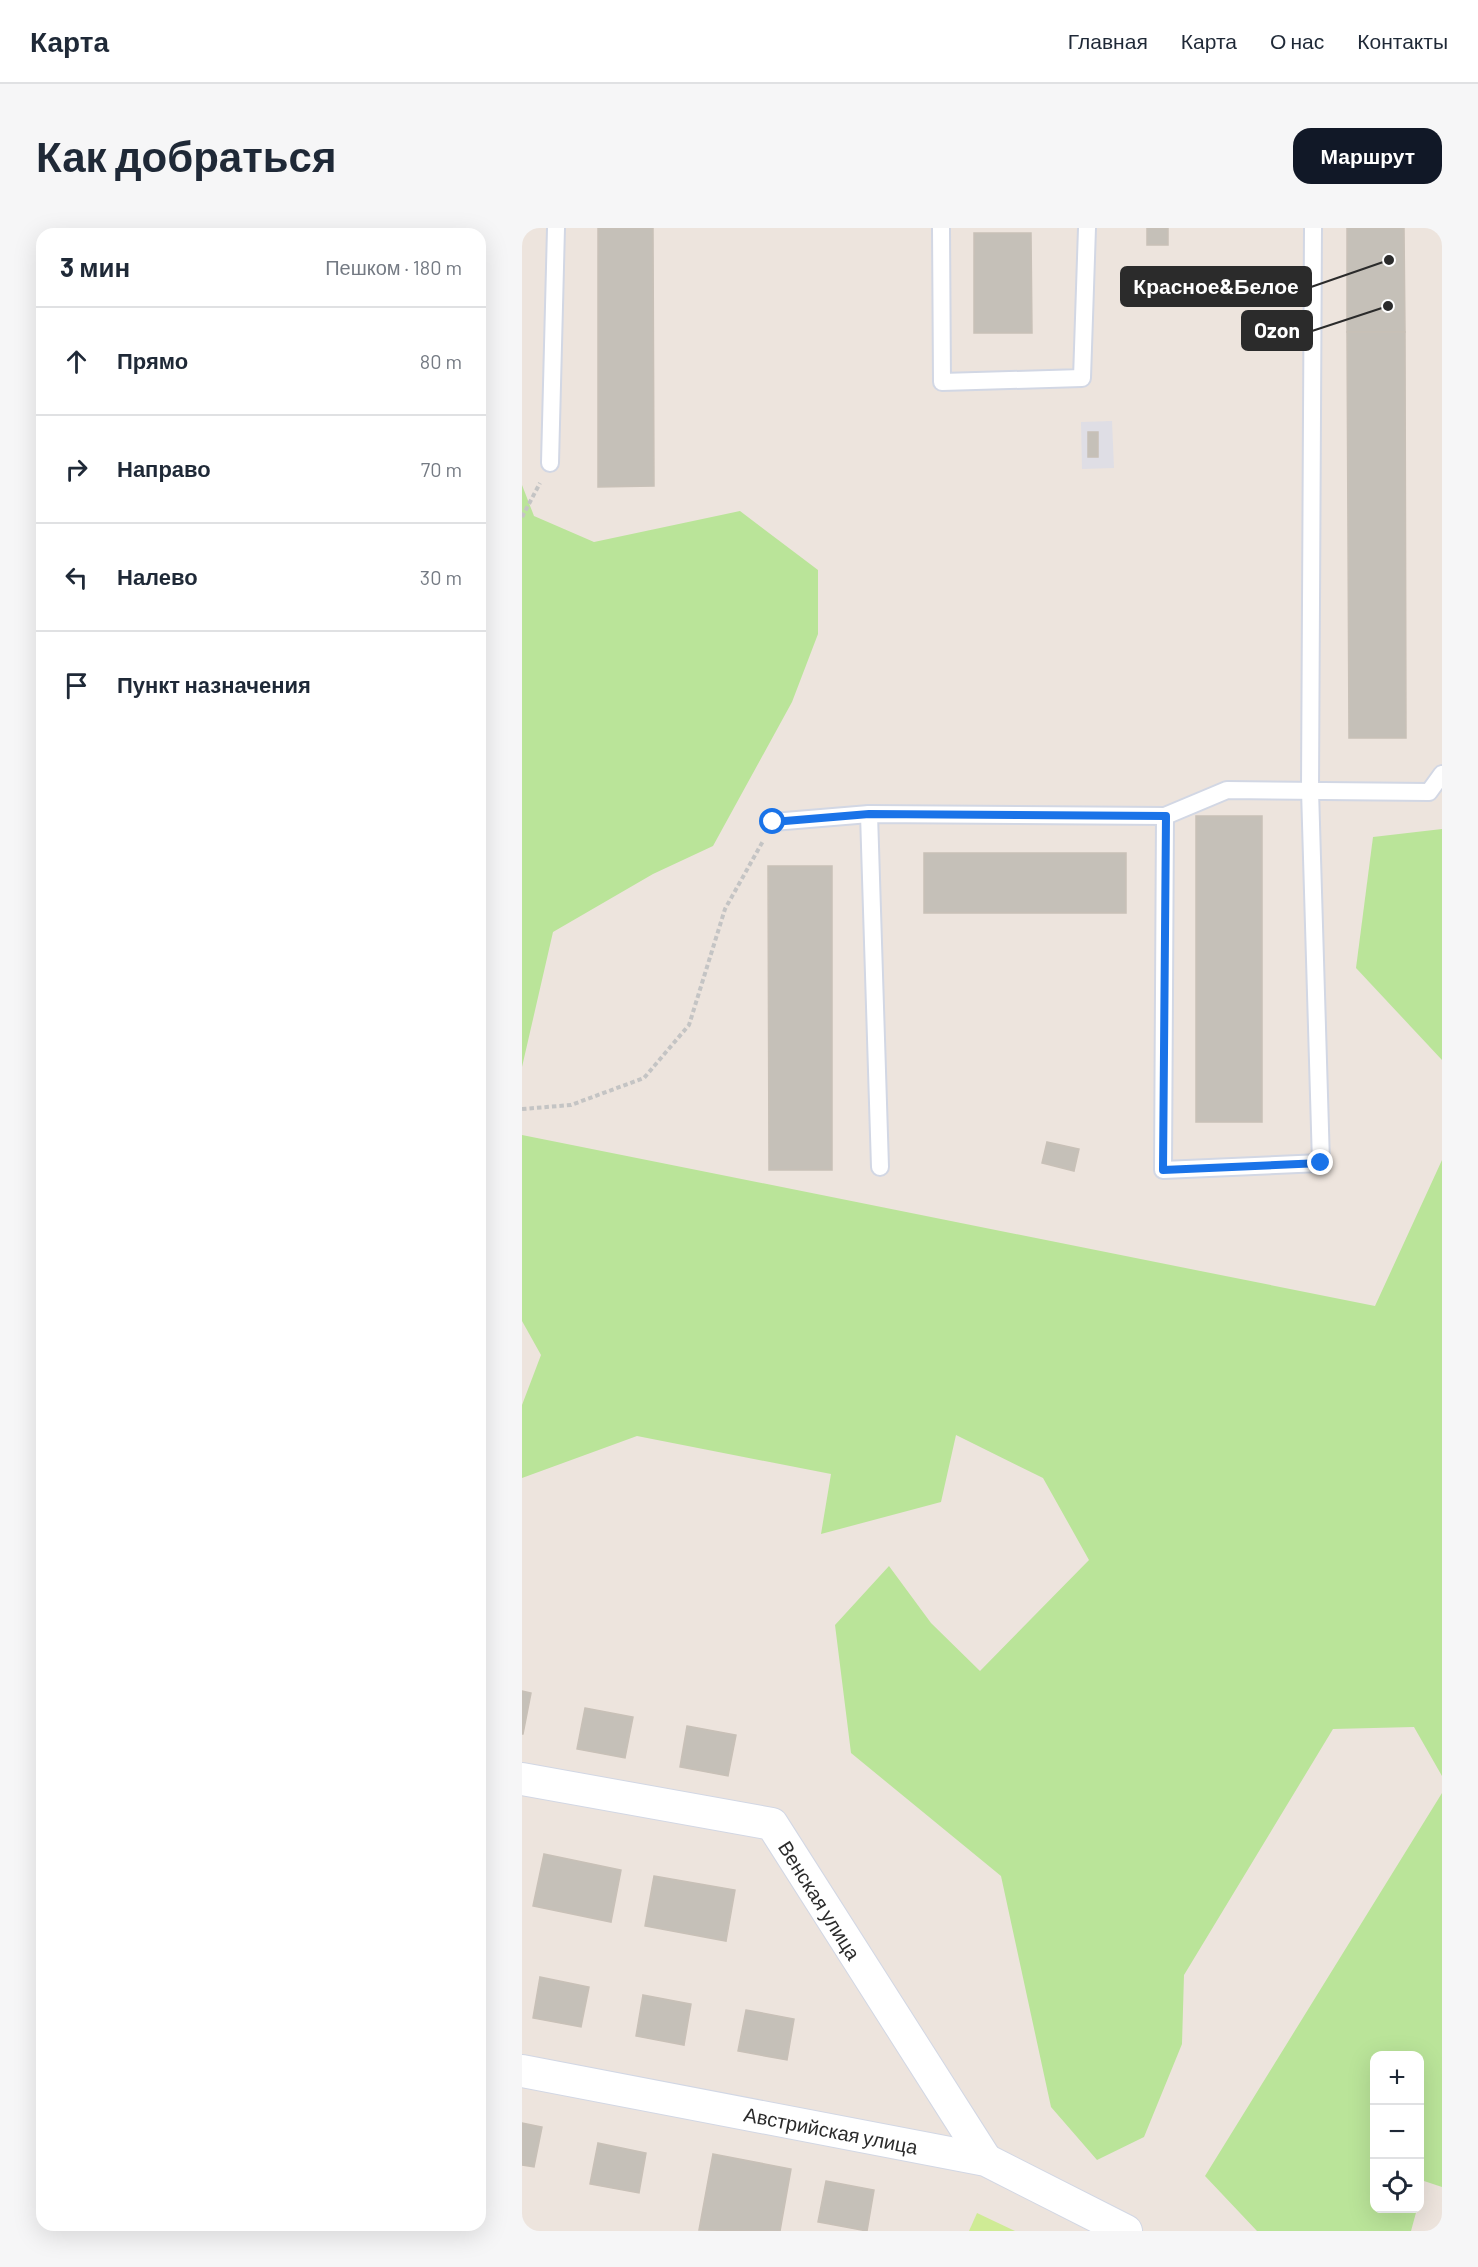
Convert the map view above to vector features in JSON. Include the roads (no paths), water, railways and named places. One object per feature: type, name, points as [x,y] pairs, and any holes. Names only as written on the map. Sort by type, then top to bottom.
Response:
[{"type":"street","name":"Венская улица","points":[[522,1779],[772,1824],[986,2160]]},
{"type":"street","name":"Австрийская улица","points":[[522,2071],[986,2160],[1126,2231]]},
{"type":"lane","points":[[550,463],[556,228]]},
{"type":"lane","points":[[941,228],[942,382],[1082,378],[1087,228]]},
{"type":"lane","points":[[1166,816],[1163,1170],[1321,1163],[1310,790],[1312,228]]},
{"type":"lane","points":[[773,822],[869,814],[1166,816],[1227,789],[1429,792],[1442,774]]},
{"type":"lane","points":[[869,814],[880,1167]]},
{"type":"place","name":"Красное&Белое","points":[[1389,260]]},
{"type":"place","name":"Ozon","points":[[1388,306]]}]
